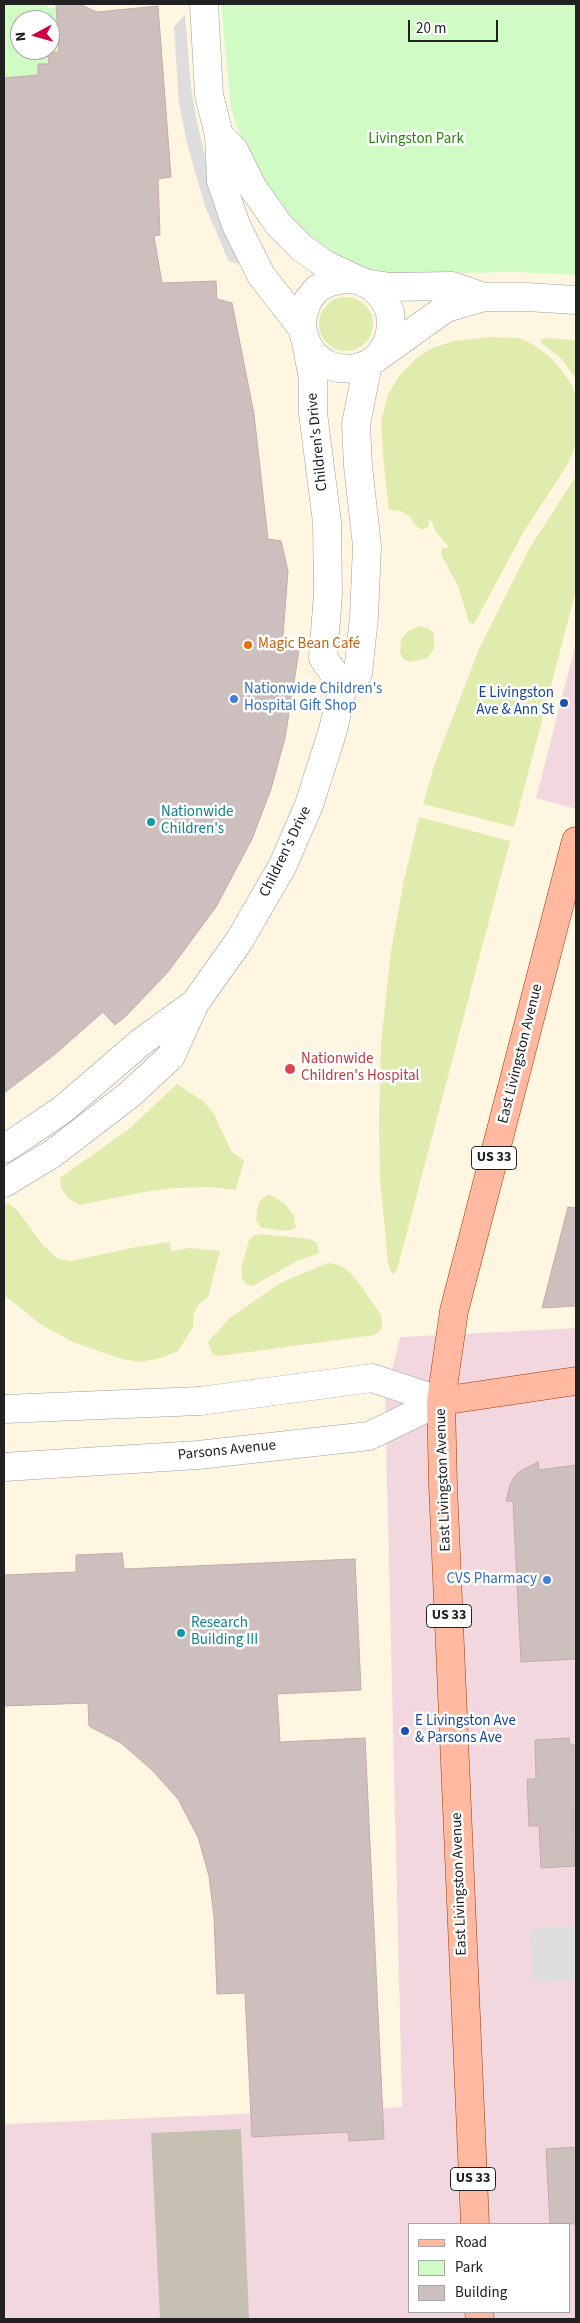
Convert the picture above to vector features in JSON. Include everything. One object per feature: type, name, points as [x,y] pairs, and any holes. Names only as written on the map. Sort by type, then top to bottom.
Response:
[{"type":"main road","name":"East Livingston Avenue","points":[[476,2223],[443,1485],[441,1401],[454,1311],[576,841]]},
{"type":"main road","name":"Parsons Avenue","points":[[441,1401],[576,1381]]},
{"type":"street","name":"Children's Drive","points":[[204,4],[209,95],[219,135],[222,181],[236,225],[261,275],[304,335],[313,379],[313,413],[327,522],[328,594],[323,658],[343,686]]},
{"type":"street","name":"Children's Drive","points":[[219,135],[234,150],[253,188],[279,225],[302,248],[326,265],[362,282]]},
{"type":"street","points":[[484,297],[452,286],[390,287],[344,279],[330,282],[317,289],[308,300],[302,314],[304,335],[313,354],[325,364],[338,368],[354,369],[374,359],[446,308],[484,297],[526,296],[576,300]]},
{"type":"street","points":[[362,282],[373,287],[383,298],[390,311],[392,326],[388,342],[374,359]]},
{"type":"street","name":"Children's Drive","points":[[4,1183],[52,1154],[129,1095],[171,1056],[195,1003],[239,941],[282,867],[309,805],[333,730],[343,686],[358,673],[364,617],[367,546],[358,466],[356,424],[374,359]]},
{"type":"street","name":"Children's Drive","points":[[4,1149],[62,1110],[141,1042],[195,1003]]},
{"type":"street","name":"Parsons Avenue","points":[[4,1409],[200,1401],[372,1378],[441,1401]]},
{"type":"street","name":"Parsons Avenue","points":[[4,1467],[198,1456],[369,1436],[441,1401]]},
{"type":"shaded area","name":"Nationwide Children's Hospital","points":[[4,4],[576,4],[576,642],[536,798],[576,809],[576,1328],[400,1337],[385,1399],[402,2107],[4,2124]]},
{"type":"shaded area","points":[[185,15],[191,88],[209,174],[242,264],[229,262],[205,206],[187,143],[179,103],[174,27]]},
{"type":"shaded area","points":[[576,642],[576,809],[536,798]]},
{"type":"shaded area","points":[[576,1328],[576,2319],[4,2319],[4,2124],[402,2107],[385,1399],[400,1337]]},
{"type":"shaded area","points":[[576,1927],[576,1980],[533,1982],[530,1929]]},
{"type":"shaded area","points":[[241,2129],[249,2319],[160,2319],[151,2133]]},
{"type":"green space","points":[[4,4],[47,4],[47,8],[56,8],[56,10],[10,10],[10,60],[52,60],[49,64],[38,65],[38,75],[4,78]]},
{"type":"green space","name":"Livingston Park","points":[[221,4],[576,4],[576,275],[514,272],[462,273],[409,278],[359,269],[324,250],[289,223],[251,167],[231,109]]},
{"type":"green space","points":[[346,297],[356,299],[365,305],[371,314],[373,324],[371,334],[365,343],[356,349],[346,351],[336,349],[327,343],[321,334],[319,324],[321,314],[327,305],[336,299]]},
{"type":"green space","points":[[490,337],[519,338],[532,344],[549,356],[560,368],[571,384],[576,396],[576,443],[568,464],[524,531],[474,624],[469,622],[458,586],[441,554],[442,548],[449,548],[435,530],[430,518],[428,527],[423,530],[416,526],[410,517],[401,511],[389,510],[381,421],[388,394],[400,375],[417,358],[432,348],[454,341]]},
{"type":"green space","points":[[546,338],[576,340],[576,379],[561,358],[542,344],[540,340]]},
{"type":"green space","points":[[576,476],[576,590],[514,827],[423,804],[434,766],[479,649],[529,549]]},
{"type":"green space","points":[[420,626],[429,629],[434,634],[434,649],[427,658],[410,662],[403,659],[400,652],[401,639],[408,631]]},
{"type":"green space","points":[[419,817],[510,841],[397,1270],[392,1275],[388,1263],[380,1179],[381,1043],[391,951],[404,880]]},
{"type":"green space","points":[[177,1084],[203,1101],[214,1114],[231,1151],[244,1161],[236,1190],[210,1187],[175,1188],[149,1191],[79,1205],[68,1198],[61,1188],[60,1178],[129,1129]]},
{"type":"green space","points":[[266,1195],[271,1195],[285,1204],[294,1216],[296,1228],[286,1231],[262,1228],[259,1225],[256,1220],[257,1210],[260,1201]]},
{"type":"green space","points":[[8,1203],[17,1210],[43,1245],[58,1259],[71,1261],[170,1242],[171,1251],[190,1248],[220,1251],[208,1297],[199,1304],[194,1313],[193,1327],[178,1351],[161,1358],[140,1362],[122,1359],[73,1342],[42,1325],[4,1295],[4,1206]]},
{"type":"green space","points":[[261,1234],[310,1239],[317,1243],[319,1253],[297,1261],[253,1286],[246,1284],[242,1278],[241,1269],[249,1240],[253,1236]]},
{"type":"green space","points":[[328,1263],[345,1268],[355,1278],[381,1315],[382,1328],[375,1335],[220,1356],[213,1355],[208,1342],[230,1318],[280,1283]]},
{"type":"building","points":[[56,4],[79,4],[97,12],[158,6],[171,177],[158,179],[160,235],[154,236],[162,283],[216,281],[217,299],[232,303],[254,414],[268,539],[281,541],[288,571],[282,648],[299,651],[285,738],[271,789],[252,839],[216,907],[168,972],[126,1016],[115,1025],[103,1012],[54,1055],[4,1093],[4,78],[38,75],[38,64],[49,64],[49,60],[60,60],[60,10],[56,10]]},
{"type":"building","points":[[568,1207],[576,1208],[576,1306],[542,1308]]},
{"type":"building","name":"CVS Pharmacy","points":[[538,1462],[539,1470],[576,1465],[576,1659],[521,1662],[513,1501],[506,1501],[514,1477],[519,1472]]},
{"type":"building","points":[[122,1553],[124,1569],[355,1559],[361,1690],[277,1694],[280,1742],[365,1738],[384,2139],[349,2141],[348,2132],[252,2137],[245,1993],[217,1994],[214,1917],[209,1876],[198,1837],[178,1799],[152,1770],[121,1743],[89,1726],[88,1703],[4,1706],[4,1575],[76,1572],[76,1555]]},
{"type":"building","points":[[569,1738],[570,1745],[576,1745],[575,1866],[541,1868],[539,1826],[529,1826],[527,1779],[536,1779],[535,1740]]},
{"type":"building","points":[[576,2147],[576,2224],[550,2223],[546,2149]]},
{"type":"place","name":"Magic Bean Café","points":[[248,645]]},
{"type":"place","name":"Nationwide Children's Hospital Gift Shop","points":[[234,699]]},
{"type":"place","name":"E Livingston Ave & Ann St","points":[[564,703]]},
{"type":"place","name":"Nationwide Children's","points":[[151,822]]},
{"type":"place","name":"Nationwide Children's Hospital","points":[[290,1069]]},
{"type":"place","name":"CVS Pharmacy","points":[[547,1580]]},
{"type":"place","name":"Research Building III","points":[[181,1633]]},
{"type":"place","name":"E Livingston Ave & Parsons Ave","points":[[405,1731]]}]
